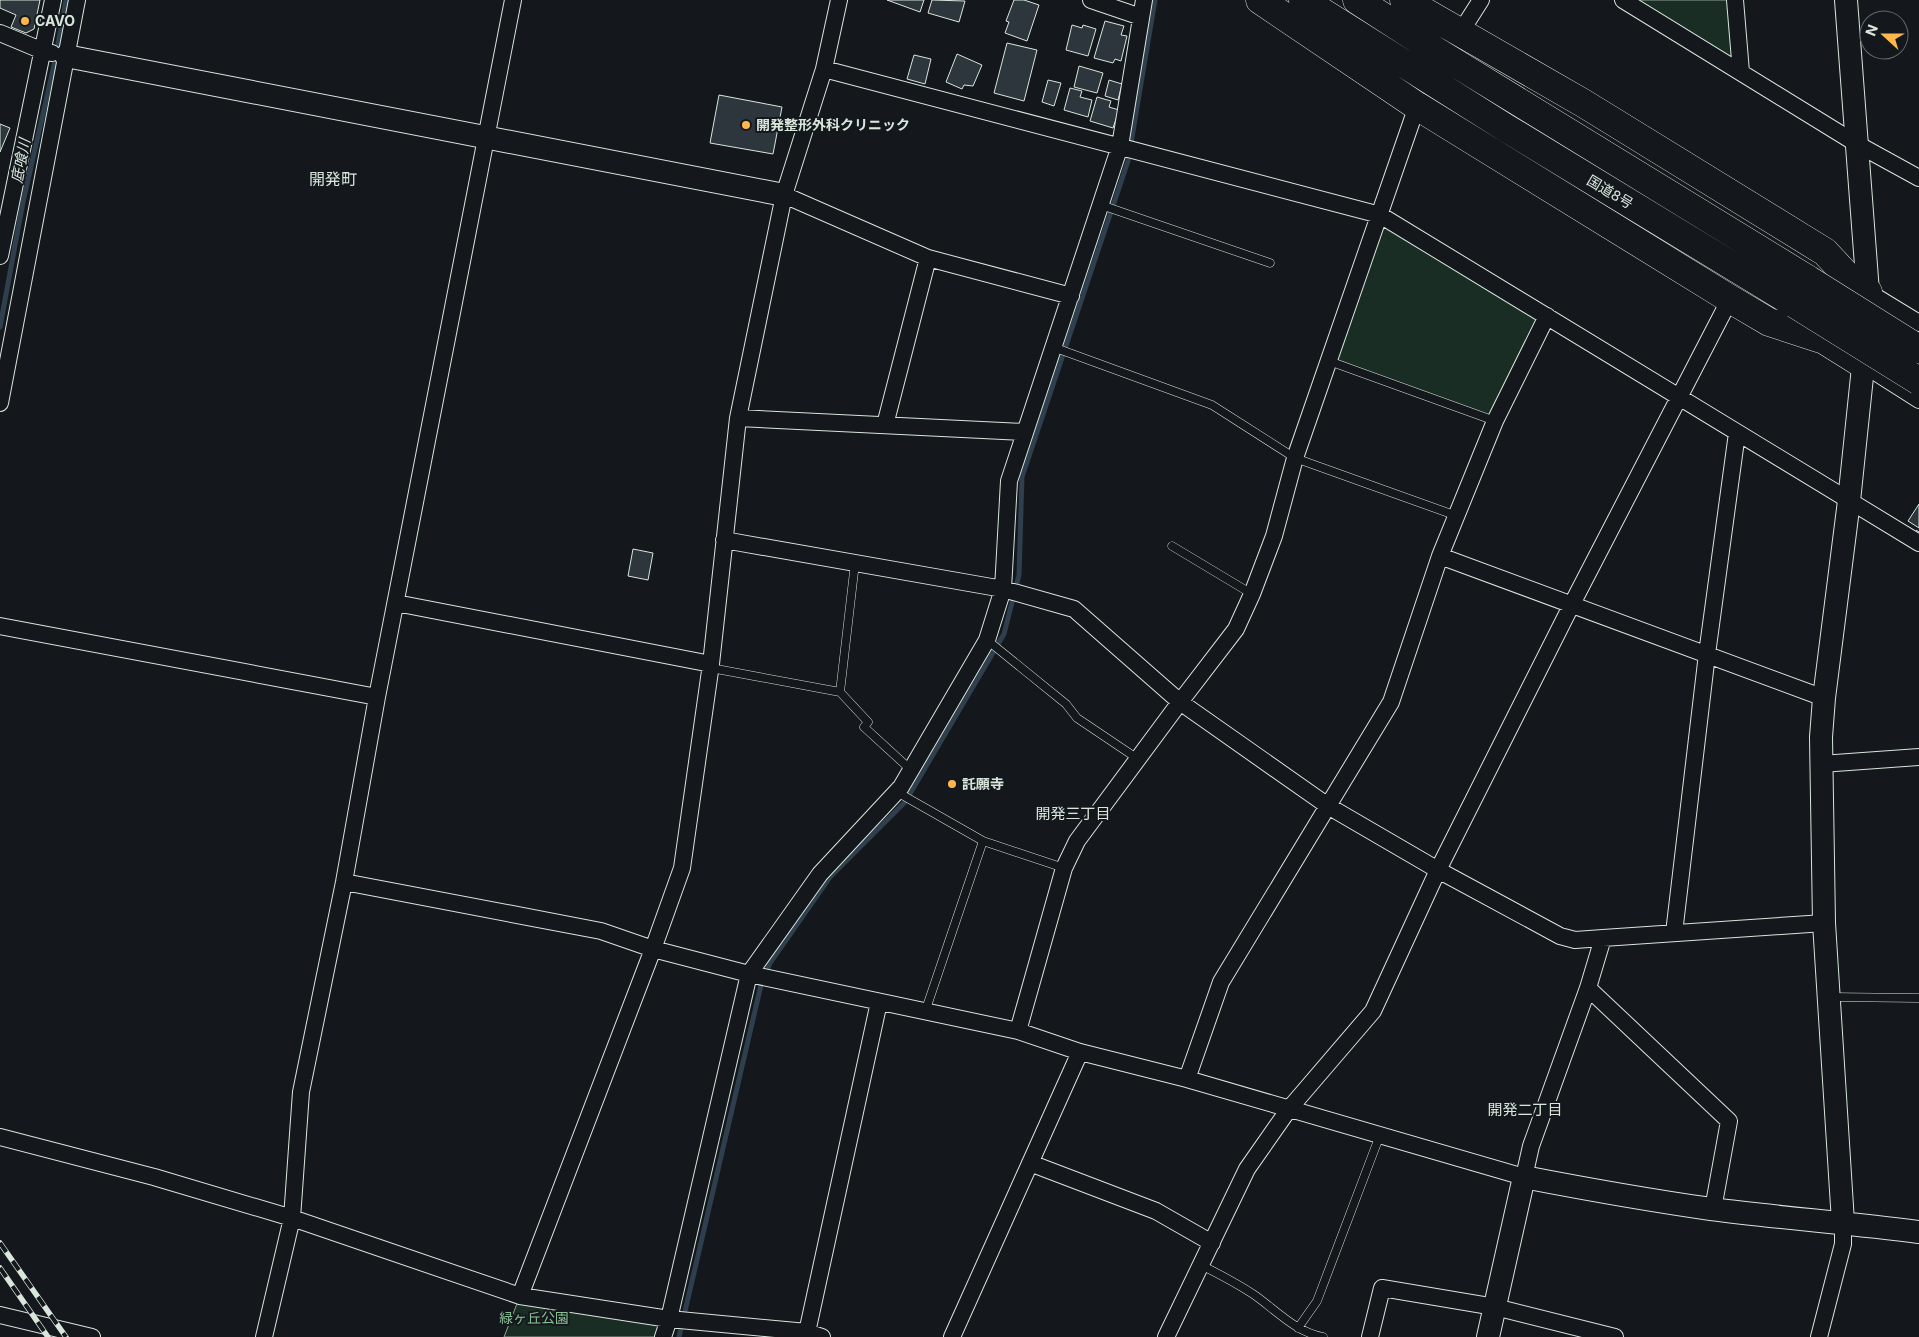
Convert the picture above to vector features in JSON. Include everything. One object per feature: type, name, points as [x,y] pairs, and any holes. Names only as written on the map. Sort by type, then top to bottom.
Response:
[{"type":"highway","points":[[1260,0],[1416,106],[1563,184],[1730,299],[1769,322],[1824,340],[1864,365]]},
{"type":"highway","name":"国道8号","points":[[1303,0],[1506,128],[1919,381]]},
{"type":"highway","name":"国道8号","points":[[1357,0],[1438,53],[1919,349]]},
{"type":"highway","points":[[1404,0],[1460,33],[1581,111],[1825,252],[1851,280],[1868,292]]},
{"type":"street","points":[[0,256],[53,0]]},
{"type":"street","points":[[0,403],[77,0]]},
{"type":"street","points":[[264,1337],[292,1218],[302,1092],[344,882],[377,698],[485,137],[513,0]]},
{"type":"street","points":[[520,1296],[653,949],[682,868],[711,666],[738,418],[784,195],[824,69],[839,0]]},
{"type":"street","points":[[1092,0],[1141,17]]},
{"type":"street","points":[[663,1337],[669,1319],[749,974],[820,874],[896,792],[911,770],[987,640],[1004,589],[1009,481],[1120,146],[1144,0]]},
{"type":"street","points":[[1460,33],[1481,0]]},
{"type":"street","points":[[1623,0],[1857,144],[1919,178]]},
{"type":"street","points":[[1734,0],[1741,72]]},
{"type":"street","points":[[1819,1337],[1843,1244],[1844,1222],[1824,923],[1821,737],[1824,698],[1850,501],[1864,365],[1868,292],[1846,0]]},
{"type":"street","points":[[0,33],[43,51],[66,56],[784,195],[928,258],[1070,296]]},
{"type":"street","points":[[824,69],[1380,215],[1919,543]]},
{"type":"street","points":[[1018,1031],[1064,868],[1077,841],[1236,629],[1252,594],[1274,536],[1295,458],[1416,106]]},
{"type":"street","points":[[885,425],[928,258]]},
{"type":"street","points":[[1868,292],[1919,323]]},
{"type":"street","points":[[1166,1337],[1247,1170],[1288,1109],[1373,1011],[1438,870],[1572,604],[1730,299]]},
{"type":"street","points":[[1187,1079],[1221,982],[1391,702],[1440,556],[1495,421],[1547,316]]},
{"type":"street","points":[[1864,365],[1919,400]]},
{"type":"street","points":[[738,418],[1025,432]]},
{"type":"street","points":[[1674,933],[1706,654],[1737,432]]},
{"type":"street","points":[[724,540],[1004,589],[1074,609],[1180,702],[1328,806],[1438,870],[1560,936],[1575,940],[1824,923]]},
{"type":"street","points":[[1440,556],[1824,698]]},
{"type":"street","points":[[396,603],[711,666]]},
{"type":"street","points":[[0,626],[377,698]]},
{"type":"street","points":[[1821,764],[1919,757]]},
{"type":"street","points":[[344,882],[602,931],[653,949],[749,974],[1018,1031],[1080,1052],[1187,1079],[1524,1177],[1600,1192],[1713,1209],[1844,1222],[1919,1232]]},
{"type":"street","points":[[1488,1337],[1531,1146],[1588,988],[1603,938]]},
{"type":"street","points":[[1588,988],[1729,1121],[1713,1209]]},
{"type":"street","points":[[0,1137],[154,1176],[292,1218],[520,1296],[669,1319],[812,1335],[880,1002]]},
{"type":"street","points":[[952,1337],[1080,1052]]},
{"type":"street","points":[[1030,1164],[1156,1211],[1212,1243]]},
{"type":"street","points":[[1370,1337],[1382,1288],[1495,1307],[1615,1337]]},
{"type":"street","points":[[0,1315],[92,1337]]},
{"type":"lane","points":[[1101,205],[1270,263]]},
{"type":"lane","points":[[1053,347],[1212,405],[1295,458],[1457,516]]},
{"type":"lane","points":[[1329,361],[1495,421]]},
{"type":"lane","points":[[1172,546],[1252,594]]},
{"type":"lane","points":[[840,692],[856,563]]},
{"type":"lane","points":[[987,640],[1066,704],[1077,718],[1138,759]]},
{"type":"lane","points":[[711,666],[840,692],[868,722],[864,727],[911,770]]},
{"type":"lane","points":[[896,792],[983,842],[1064,868]]},
{"type":"lane","points":[[925,1012],[983,842]]},
{"type":"lane","points":[[1828,997],[1919,998]]},
{"type":"lane","points":[[1298,1328],[1317,1301],[1380,1135]]},
{"type":"lane","points":[[1201,1265],[1224,1276],[1252,1294],[1298,1328],[1323,1337]]},
{"type":"green space","points":[[1623,0],[1735,0],[1741,72]]},
{"type":"green space","points":[[1378,221],[1547,316],[1495,421],[1330,357]]},
{"type":"green space","name":"緑ヶ丘公園","points":[[520,1296],[669,1319],[663,1337],[504,1337]]},
{"type":"building","name":"CAVO","points":[[0,0],[40,0],[34,29],[26,33],[11,27],[16,15],[0,8]]},
{"type":"building","points":[[887,0],[924,0],[920,12]]},
{"type":"building","points":[[932,0],[965,1],[959,22],[928,13]]},
{"type":"building","points":[[1014,0],[1024,0],[1039,5],[1027,41],[1005,33],[1009,22],[1006,21]]},
{"type":"building","points":[[1105,21],[1124,26],[1121,35],[1127,36],[1121,61],[1115,59],[1113,63],[1094,58]]},
{"type":"building","points":[[1072,25],[1082,28],[1083,25],[1096,29],[1088,56],[1066,50]]},
{"type":"building","points":[[1007,43],[1037,50],[1024,101],[994,93]]},
{"type":"building","points":[[957,54],[982,65],[973,86],[964,85],[962,89],[946,82]]},
{"type":"building","points":[[914,55],[931,59],[925,84],[907,79]]},
{"type":"building","points":[[1079,66],[1103,73],[1097,93],[1074,87]]},
{"type":"building","points":[[1048,80],[1061,83],[1054,106],[1042,102]]},
{"type":"building","points":[[1109,80],[1122,84],[1118,100],[1105,96]]},
{"type":"building","points":[[1070,88],[1082,91],[1080,97],[1092,100],[1088,117],[1064,110]]},
{"type":"building","name":"開発整形外科クリニック","points":[[719,95],[782,107],[773,154],[710,143]]},
{"type":"building","points":[[1097,97],[1111,101],[1109,107],[1119,110],[1113,128],[1090,121]]},
{"type":"building","points":[[0,124],[10,128],[0,152]]},
{"type":"building","points":[[1919,504],[1919,528],[1908,521]]},
{"type":"building","points":[[633,549],[653,553],[648,580],[628,576]]},
{"type":"waterway","name":"底喰川","points":[[0,327],[23,202],[55,61],[66,0]]},
{"type":"waterway","points":[[679,1337],[761,985],[770,963],[830,877],[905,802],[1004,634],[1019,575],[1022,477],[1128,161],[1155,0]]},
{"type":"railway","points":[[0,1243],[66,1337]]},
{"type":"railway","points":[[0,1268],[48,1337]]},
{"type":"place","name":"CAVO","points":[[25,21]]},
{"type":"place","name":"開発整形外科クリニック","points":[[746,125]]},
{"type":"place","name":"託願寺","points":[[952,784]]},
{"type":"district","name":"開発町","points":[[333,179]]},
{"type":"district","name":"開発三丁目","points":[[1073,814]]},
{"type":"district","name":"開発二丁目","points":[[1525,1110]]}]
